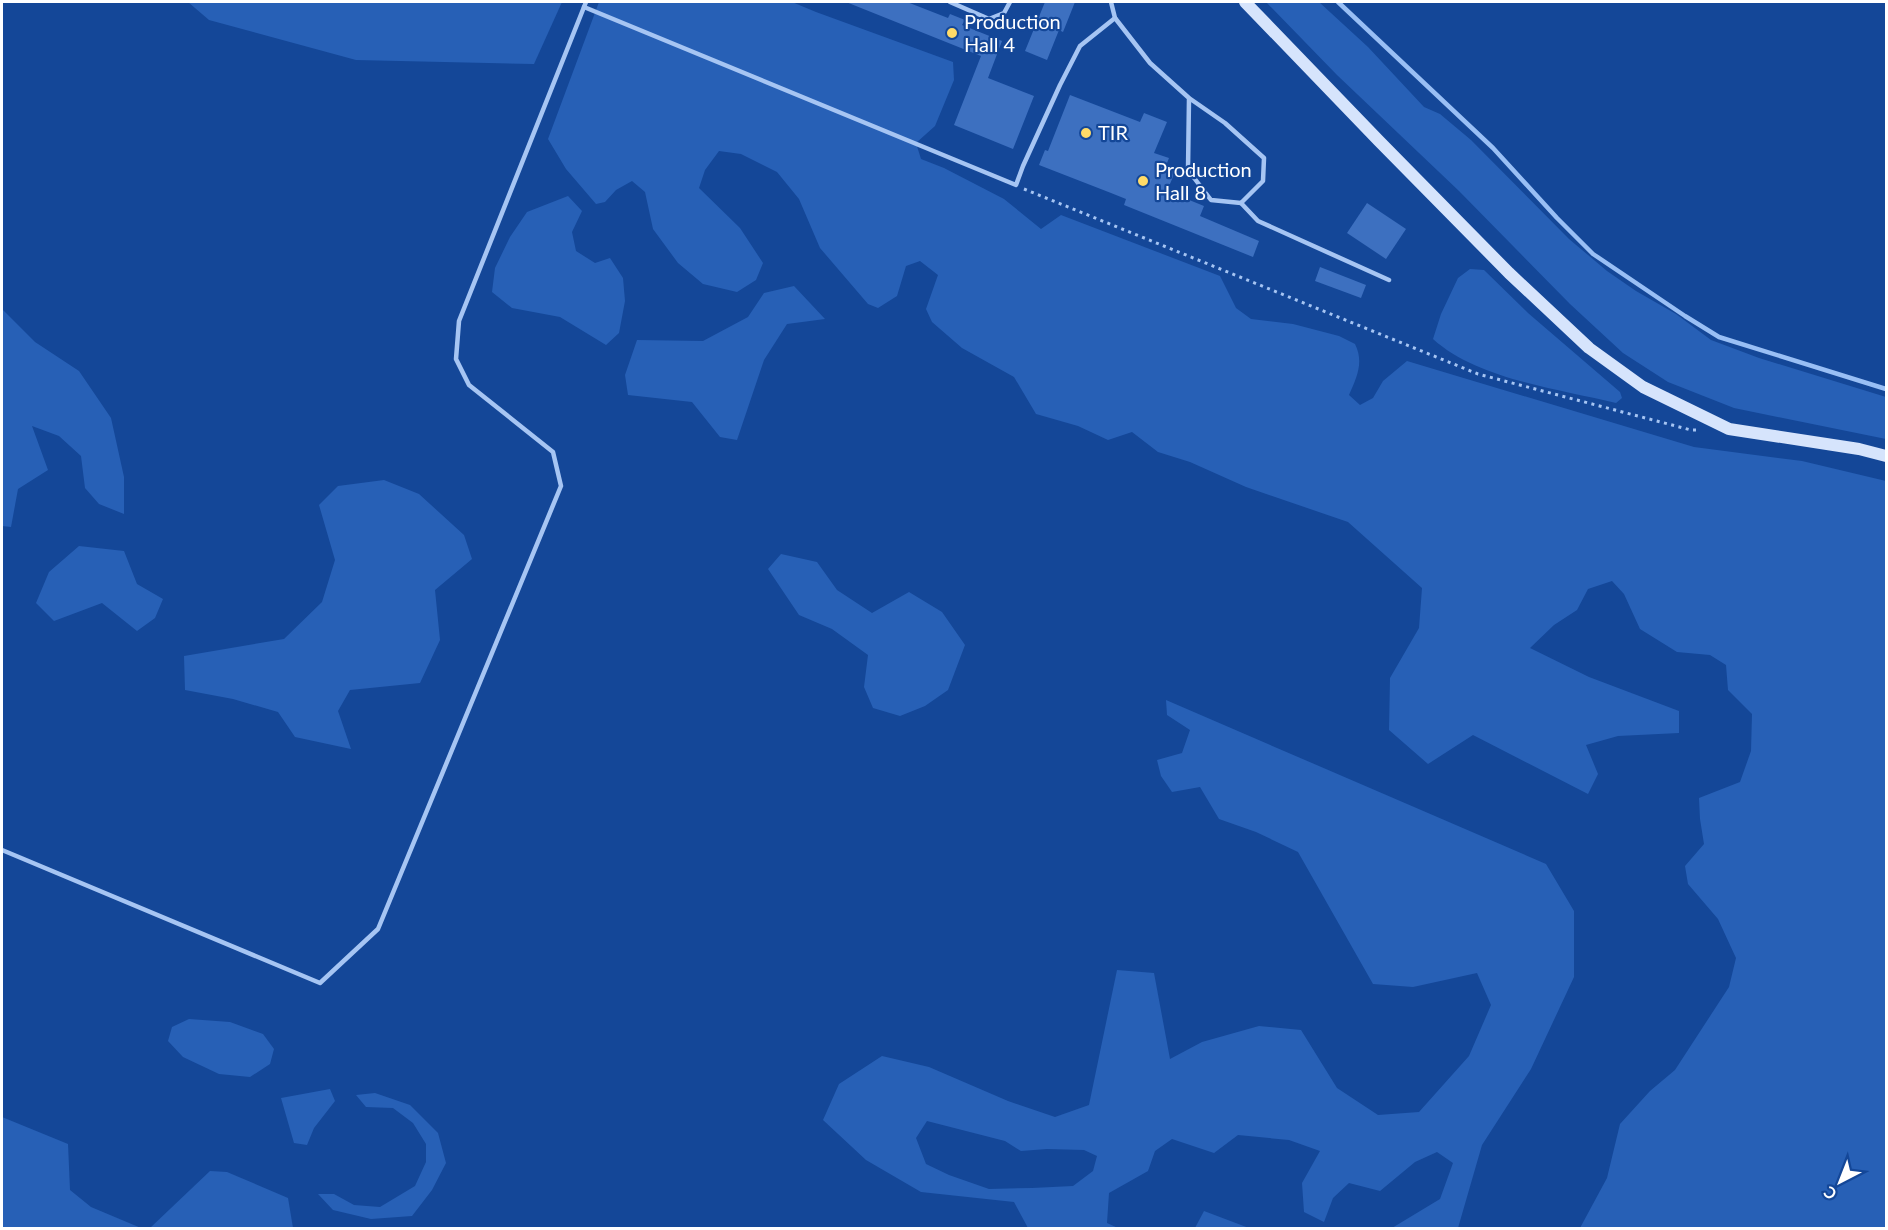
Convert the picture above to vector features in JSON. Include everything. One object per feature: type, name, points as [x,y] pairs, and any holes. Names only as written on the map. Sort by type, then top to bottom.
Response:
[{"type":"street","points":[[1245,2],[1509,273],[1588,348],[1643,387],[1729,429],[1859,449],[1887,456]]},
{"type":"lane","points":[[2,850],[320,983],[378,929],[561,486],[553,452],[469,385],[456,359],[459,321],[586,2]]},
{"type":"lane","points":[[950,2],[989,19],[1004,13],[1010,2]]},
{"type":"lane","points":[[1111,2],[1115,18],[1150,63],[1189,98],[1225,123],[1264,158],[1263,181],[1240,203]]},
{"type":"lane","points":[[584,7],[1016,185],[1055,95],[1080,46],[1115,18]]},
{"type":"lane","points":[[1189,98],[1188,170],[1211,200],[1240,203],[1258,222],[1389,280]]},
{"type":"path","points":[[1016,185],[1478,374],[1691,430],[1729,429]]},
{"type":"shaded area","points":[[188,2],[562,2],[534,64],[356,60],[209,20]]},
{"type":"shaded area","points":[[599,2],[792,2],[953,62],[954,80],[935,126],[916,143],[921,159],[944,168],[1004,199],[1041,229],[1061,215],[1220,276],[1236,308],[1251,319],[1293,324],[1339,336],[1355,344],[1359,363],[1357,376],[1349,395],[1360,405],[1373,398],[1383,381],[1407,361],[1694,447],[1802,461],[1886,481],[1886,1228],[1580,1228],[1607,1178],[1620,1124],[1650,1091],[1675,1070],[1729,987],[1736,958],[1718,919],[1688,884],[1685,866],[1704,844],[1699,798],[1740,782],[1751,751],[1752,714],[1728,690],[1726,665],[1710,655],[1677,652],[1640,629],[1624,594],[1612,581],[1588,589],[1577,610],[1554,625],[1530,648],[1589,677],[1679,711],[1679,733],[1618,736],[1586,745],[1598,774],[1588,794],[1473,735],[1428,764],[1389,730],[1390,678],[1419,628],[1422,588],[1348,522],[1246,487],[1190,462],[1158,452],[1132,432],[1108,440],[1078,426],[1036,414],[1014,377],[962,348],[932,322],[926,309],[938,275],[920,261],[906,266],[897,296],[878,308],[868,304],[820,248],[799,199],[777,172],[741,154],[719,151],[705,170],[699,188],[740,228],[763,263],[756,280],[737,292],[703,284],[678,263],[653,229],[645,192],[632,181],[616,190],[605,202],[596,204],[566,169],[548,139]]},
{"type":"shaded area","points":[[1266,2],[1319,2],[1368,47],[1424,107],[1440,114],[1471,140],[1569,239],[1607,271],[1676,314],[1711,340],[1759,358],[1886,397],[1886,439],[1734,408],[1668,382],[1623,353],[1570,304],[1459,191],[1337,75]]},
{"type":"shaded area","points":[[568,196],[582,211],[572,232],[576,251],[595,263],[610,258],[623,278],[625,301],[619,333],[606,345],[560,317],[512,308],[492,292],[495,268],[510,237],[527,212]]},
{"type":"shaded area","points":[[1470,269],[1484,270],[1528,313],[1620,392],[1622,398],[1616,403],[1519,381],[1472,364],[1451,353],[1433,339],[1441,314],[1458,278]]},
{"type":"shaded area","points":[[794,286],[825,319],[787,324],[764,360],[737,440],[720,437],[692,402],[628,395],[625,375],[637,340],[703,341],[748,317],[764,293]]},
{"type":"shaded area","points":[[2,309],[35,342],[79,371],[111,418],[124,477],[124,514],[99,504],[85,488],[81,456],[59,436],[32,426],[48,470],[18,489],[11,527],[2,526]]},
{"type":"shaded area","points":[[384,480],[419,494],[464,535],[472,559],[435,590],[440,640],[420,683],[350,690],[338,711],[351,749],[295,737],[278,712],[233,699],[185,690],[184,656],[284,639],[322,602],[335,560],[319,505],[338,486]]},
{"type":"shaded area","points":[[79,546],[124,551],[137,584],[163,599],[155,618],[137,631],[102,603],[54,621],[36,603],[49,572]]},
{"type":"shaded area","points":[[781,554],[817,562],[837,590],[872,613],[909,592],[942,612],[965,645],[948,690],[925,706],[900,716],[873,708],[864,687],[868,655],[832,629],[799,615],[768,569]]},
{"type":"shaded area","points":[[1166,700],[1546,864],[1574,911],[1574,977],[1531,1069],[1482,1145],[1458,1228],[1392,1228],[1440,1199],[1453,1163],[1437,1152],[1415,1162],[1380,1191],[1349,1183],[1333,1198],[1324,1222],[1304,1212],[1302,1183],[1320,1151],[1289,1140],[1238,1135],[1214,1153],[1172,1139],[1155,1151],[1148,1171],[1109,1193],[1107,1223],[1118,1228],[1028,1228],[1014,1202],[921,1192],[866,1160],[823,1120],[839,1084],[882,1056],[929,1067],[1008,1101],[1055,1117],[1089,1105],[1117,970],[1154,973],[1170,1059],[1202,1042],[1259,1026],[1301,1030],[1337,1088],[1378,1115],[1419,1112],[1469,1056],[1491,1005],[1477,973],[1413,987],[1373,984],[1298,852],[1256,832],[1219,819],[1200,787],[1172,792],[1161,776],[1157,760],[1182,753],[1190,730],[1167,715]],"holes":[[[927,1121],[1005,1141],[1021,1151],[1084,1150],[1097,1156],[1093,1171],[1073,1186],[989,1189],[926,1164],[916,1138]]]},
{"type":"shaded area","points":[[189,1019],[230,1022],[263,1034],[274,1049],[270,1064],[250,1077],[219,1074],[183,1057],[168,1041],[172,1027]]},
{"type":"shaded area","points":[[330,1089],[335,1101],[314,1128],[307,1145],[294,1143],[281,1098]]},
{"type":"shaded area","points":[[375,1093],[410,1105],[438,1133],[446,1163],[432,1190],[412,1216],[371,1219],[333,1210],[318,1194],[334,1194],[354,1205],[380,1207],[415,1186],[426,1162],[426,1144],[413,1123],[393,1108],[366,1107],[356,1095]]},
{"type":"shaded area","points":[[2,1117],[68,1144],[70,1190],[91,1207],[141,1228],[2,1228]]},
{"type":"shaded area","points":[[210,1171],[227,1172],[288,1198],[293,1228],[150,1228]]},
{"type":"shaded area","points":[[1204,1211],[1249,1228],[1195,1228]]},
{"type":"building","points":[[846,2],[907,2],[948,18],[950,14],[965,20],[962,25],[1002,41],[988,78],[1034,96],[1013,149],[954,125],[981,56]]},
{"type":"building","points":[[1045,2],[1075,2],[1063,32],[1059,30],[1047,60],[1025,51]]},
{"type":"building","points":[[1070,95],[1140,122],[1144,113],[1167,122],[1154,153],[1169,158],[1165,168],[1175,172],[1167,191],[1204,206],[1200,216],[1259,241],[1253,257],[1124,205],[1126,199],[1039,165],[1045,150],[1048,151]]},
{"type":"building","points":[[1367,203],[1406,229],[1386,259],[1347,233]]},
{"type":"building","points":[[1320,267],[1366,285],[1361,298],[1315,281]]},
{"type":"waterway","points":[[1338,2],[1493,148],[1593,254],[1719,337],[1886,389]]},
{"type":"place","name":"Production Hall 4","points":[[952,33]]},
{"type":"place","name":"TIR","points":[[1086,133]]},
{"type":"place","name":"Production Hall 8","points":[[1143,181]]}]
